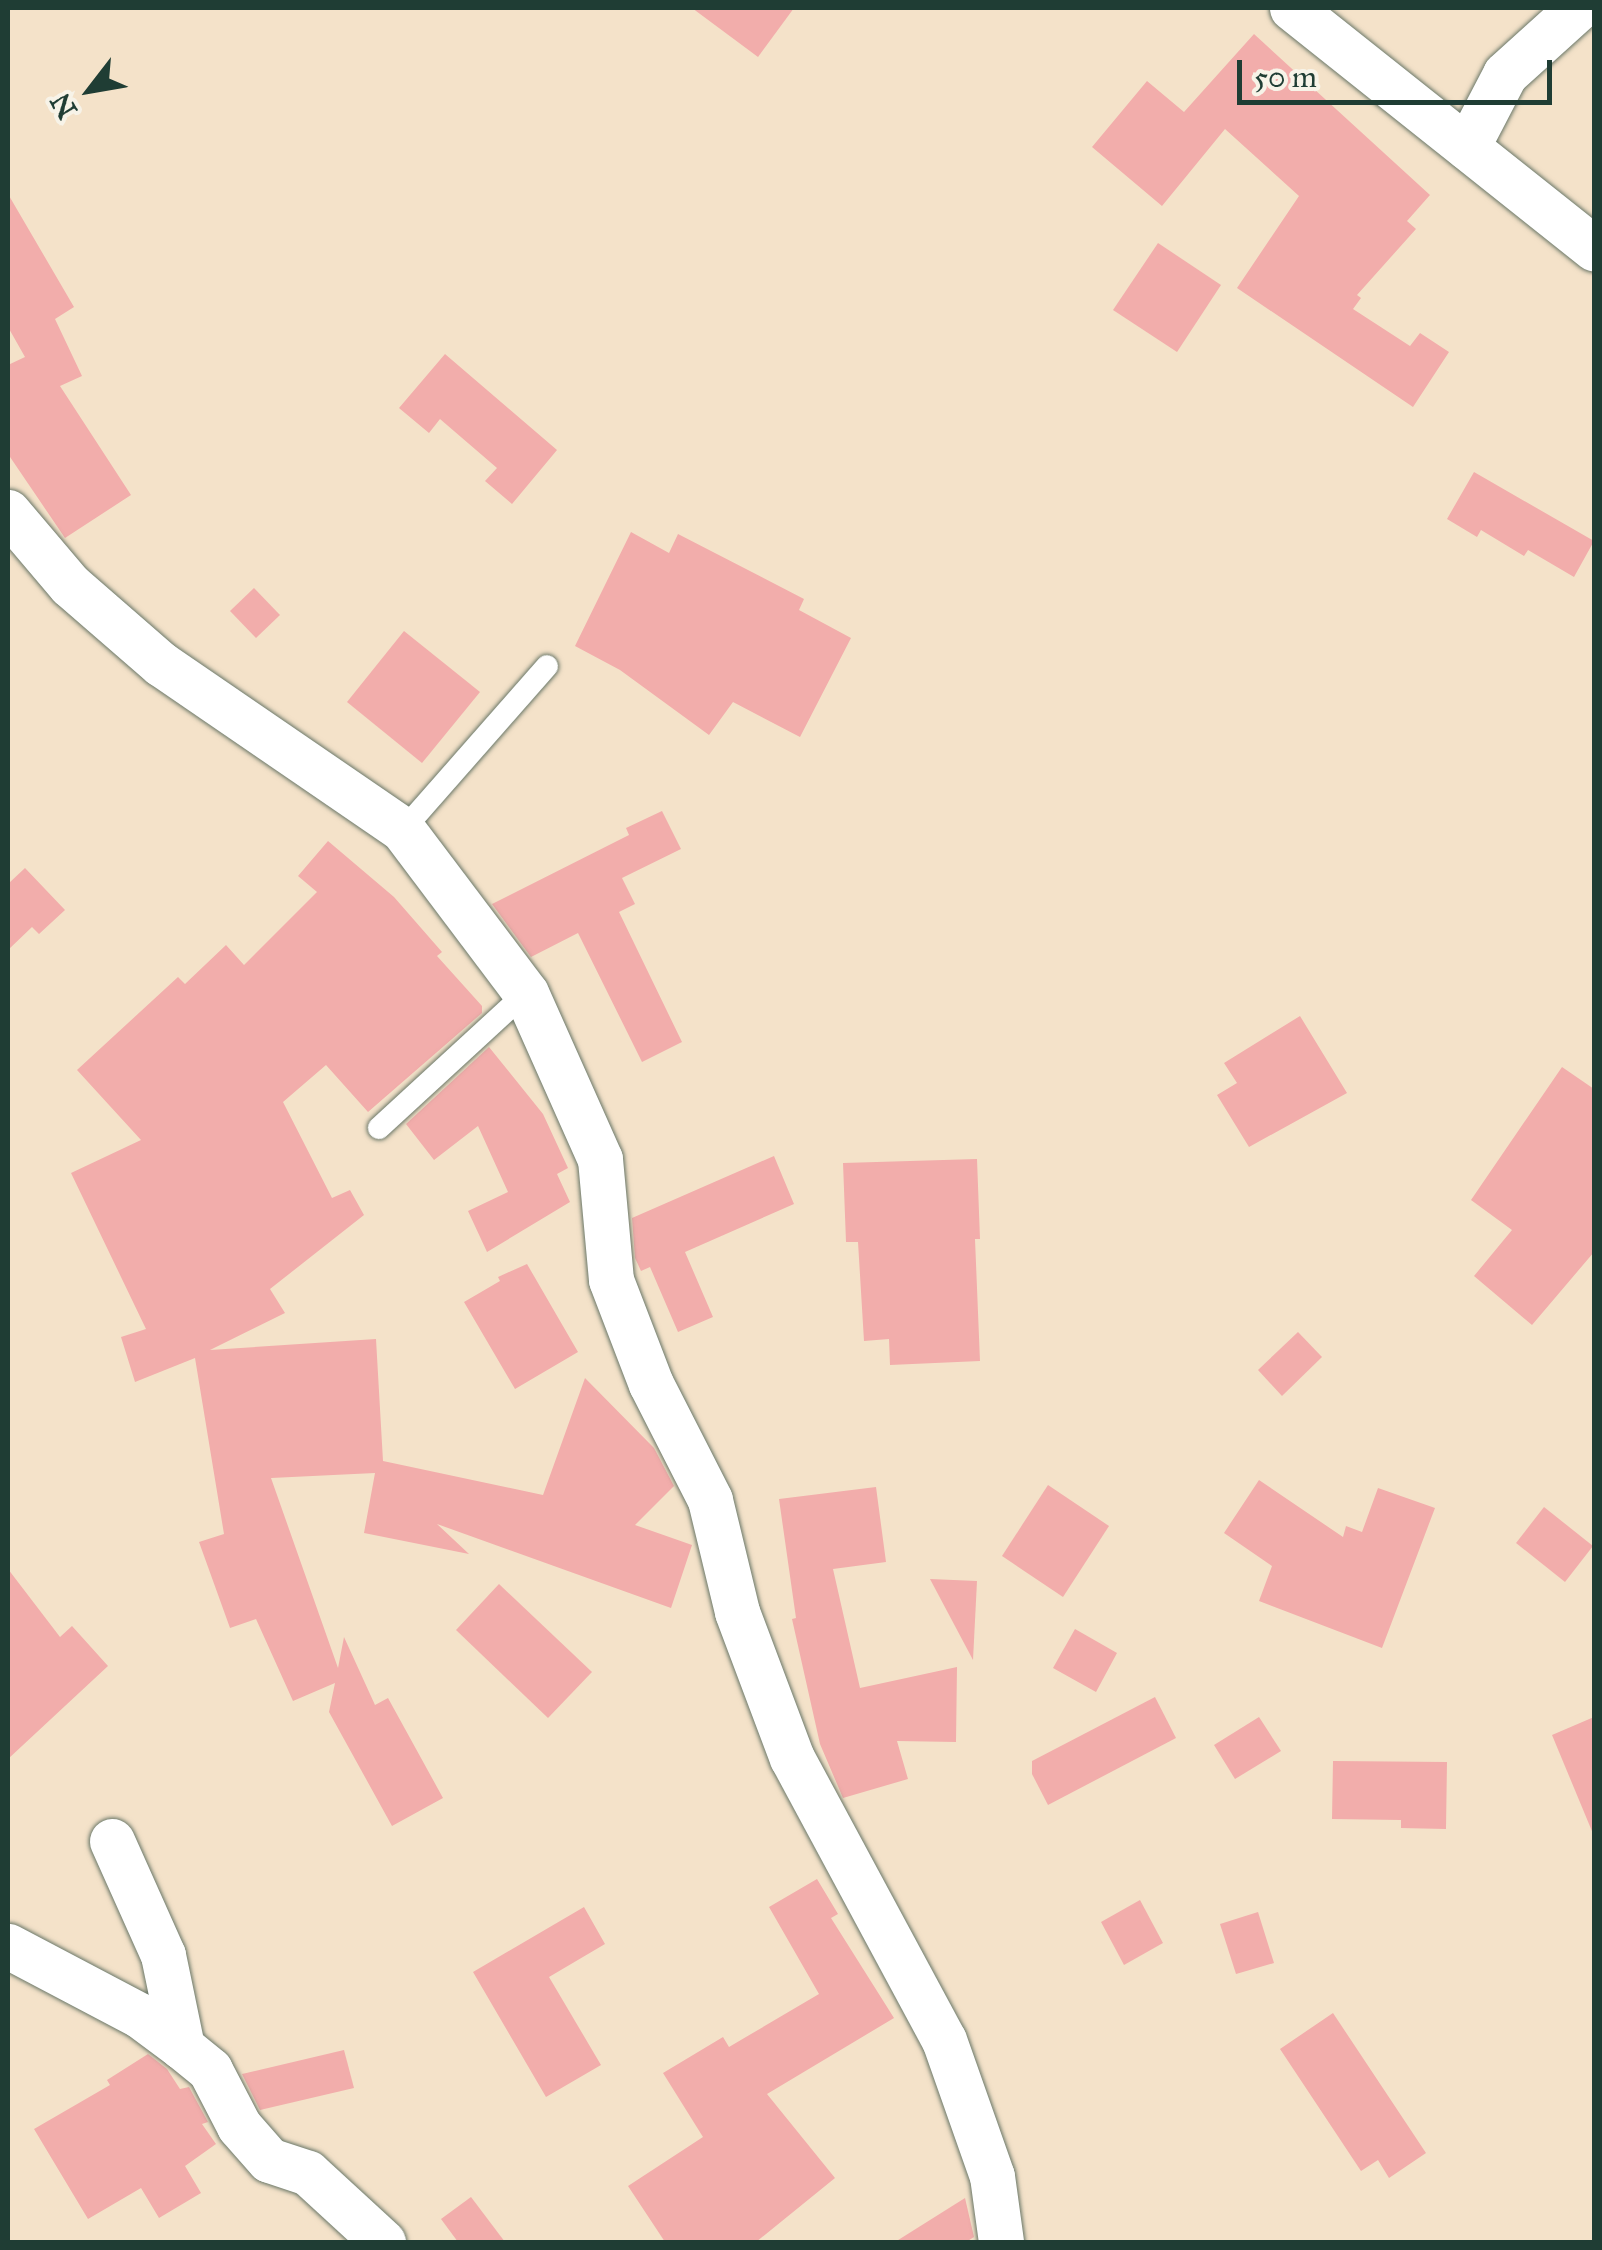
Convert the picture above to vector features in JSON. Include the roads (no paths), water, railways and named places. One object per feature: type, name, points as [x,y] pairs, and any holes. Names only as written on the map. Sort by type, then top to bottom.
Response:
[{"type":"street","points":[[1292,8],[1594,248]]},
{"type":"street","points":[[1467,147],[1505,74],[1578,8]]},
{"type":"street","points":[[10,522],[70,585],[161,664],[403,830],[526,993],[600,1159],[611,1280],[651,1384],[710,1500],[736,1612],[785,1740],[860,1890],[944,2040],[992,2176],[1001,2242]]},
{"type":"street","points":[[112,1842],[162,1955],[182,2047]]},
{"type":"street","points":[[8,1946],[140,2015],[182,2047],[210,2070],[239,2126],[269,2160],[308,2173],[383,2242]]},
{"type":"lane","points":[[403,830],[547,666]]},
{"type":"lane","points":[[379,1128],[526,993]]}]
